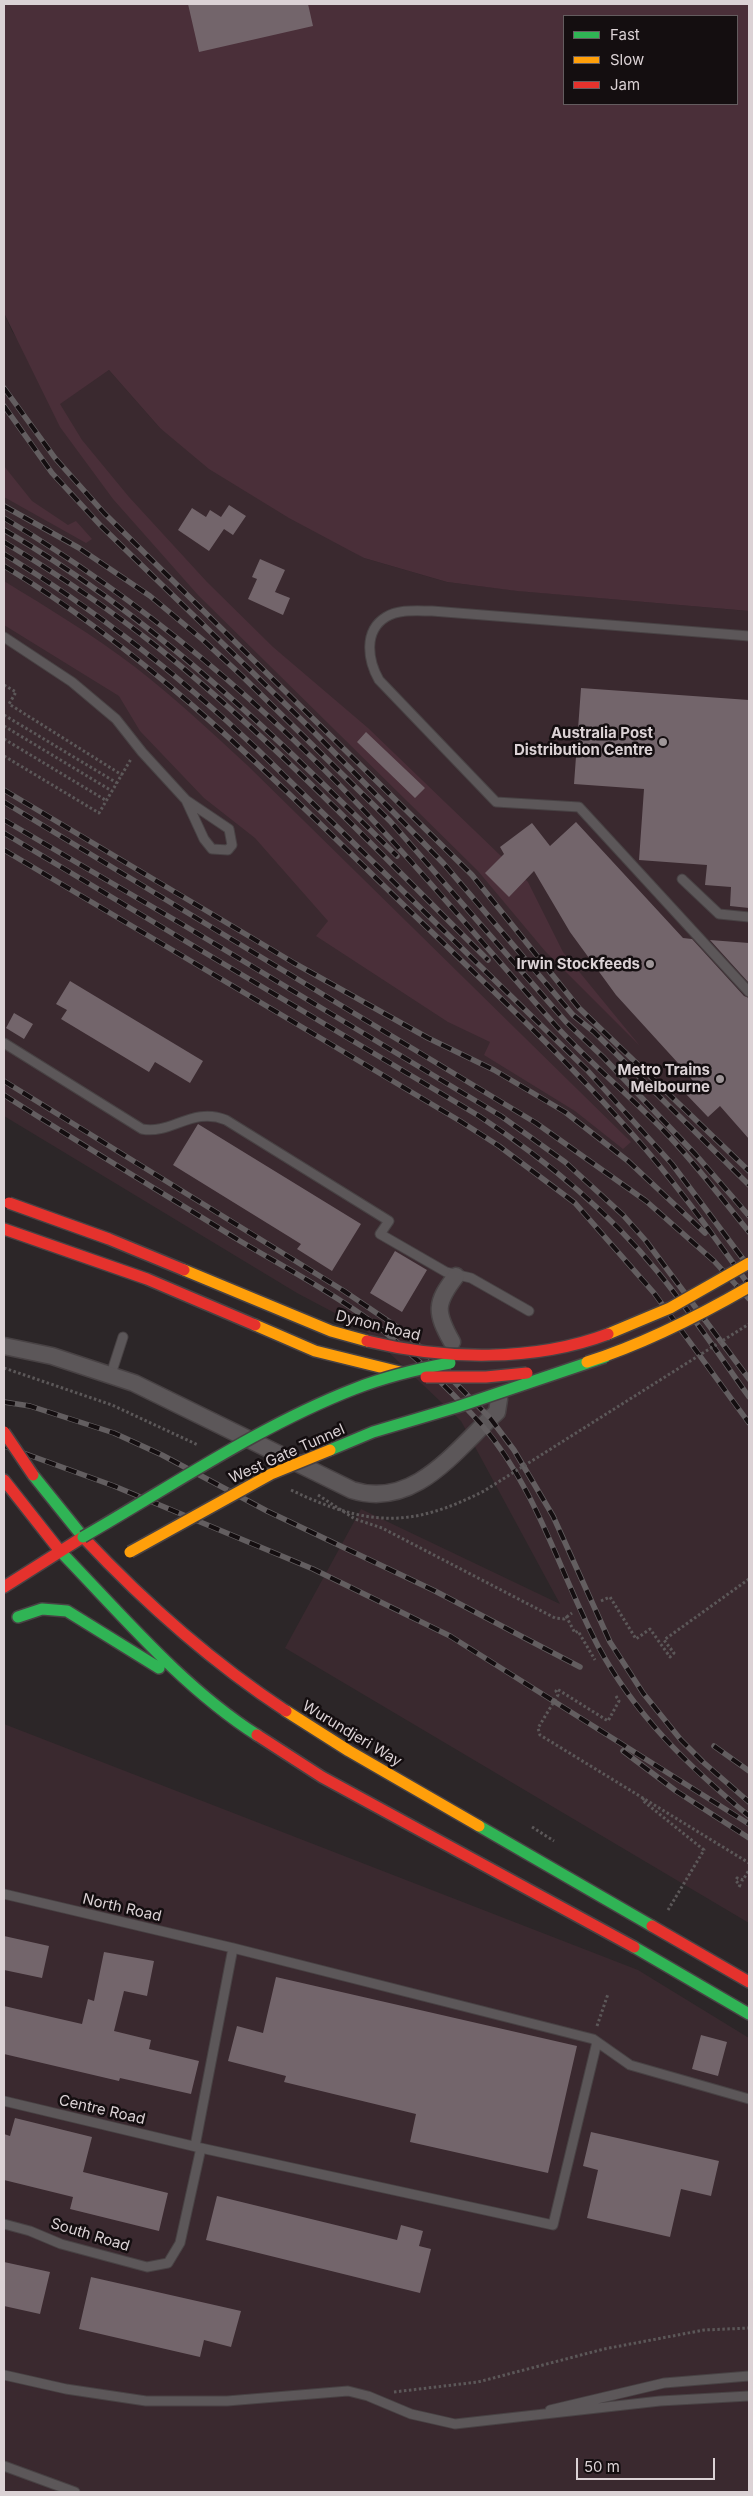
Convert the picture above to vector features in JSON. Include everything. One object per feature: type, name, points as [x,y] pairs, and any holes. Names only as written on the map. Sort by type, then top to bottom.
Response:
[{"type":"main road","name":"Dynon Road","points":[[6,1202],[109,1238],[347,1336],[434,1354],[494,1356],[564,1345],[642,1322],[672,1308],[749,1263]]},
{"type":"main road","points":[[4,1229],[147,1279],[316,1351],[400,1372],[442,1378],[486,1377],[554,1370],[605,1357],[658,1337],[749,1287]]},
{"type":"main road","name":"West Gate Tunnel","points":[[4,1587],[83,1537],[283,1420],[333,1396],[400,1372],[494,1356]]},
{"type":"main road","name":"West Gate Tunnel","points":[[92,1573],[271,1474],[316,1454],[373,1432],[467,1404],[605,1357]]},
{"type":"main road","name":"Wurundjeri Way","points":[[4,1432],[54,1502],[83,1537],[92,1573],[202,1695],[232,1719],[322,1777],[662,1962],[749,2014]]},
{"type":"main road","name":"Wurundjeri Way","points":[[4,1480],[60,1551],[164,1619],[214,1660],[300,1720],[349,1751],[749,1982]]},
{"type":"main road","points":[[52,1597],[15,1619],[42,1609],[67,1611],[202,1695]]},
{"type":"street","points":[[452,1342],[438,1311],[443,1293],[456,1276]]},
{"type":"street","points":[[4,1346],[52,1356],[111,1374],[148,1390],[352,1490],[380,1495],[394,1494],[409,1488],[434,1472],[497,1412],[499,1399]]},
{"type":"lane","points":[[749,636],[432,611],[405,611],[385,617],[373,631],[368,649],[371,666],[379,680],[496,802],[580,807],[749,992]]},
{"type":"lane","points":[[4,637],[72,682],[116,719],[142,752],[186,800],[229,830],[232,845],[228,850],[212,850],[204,839],[186,800]]},
{"type":"lane","points":[[682,879],[719,914],[749,917]]},
{"type":"lane","points":[[4,1043],[142,1129],[158,1129],[193,1117],[209,1116],[226,1120],[388,1222],[380,1234],[456,1276],[471,1278],[529,1311]]},
{"type":"lane","points":[[111,1374],[123,1337]]},
{"type":"lane","name":"North Road","points":[[4,1894],[234,1948],[595,2040]]},
{"type":"lane","points":[[198,2147],[234,1948]]},
{"type":"lane","points":[[595,2040],[630,2065],[749,2098]]},
{"type":"lane","name":"Centre Road","points":[[4,2101],[198,2147],[553,2226],[595,2040]]},
{"type":"lane","name":"South Road","points":[[4,2224],[37,2233],[61,2244],[147,2267],[168,2263],[180,2243],[198,2147]]},
{"type":"lane","points":[[4,2375],[76,2390],[146,2401],[227,2401],[348,2391],[368,2396],[411,2414],[455,2424],[507,2420],[660,2402],[749,2396]]},
{"type":"lane","points":[[507,2420],[664,2383],[749,2376]]},
{"type":"lane","points":[[4,2466],[75,2492]]},
{"type":"path","points":[[4,685],[16,692],[9,704]]},
{"type":"path","points":[[4,701],[122,776],[99,813],[4,756]]},
{"type":"path","points":[[4,715],[117,783]]},
{"type":"path","points":[[4,726],[112,791]]},
{"type":"path","points":[[4,739],[107,801]]},
{"type":"path","points":[[601,1600],[610,1597],[636,1639],[650,1629],[670,1657],[674,1654],[664,1640],[749,1579]]},
{"type":"path","points":[[566,1616],[575,1633],[578,1631],[595,1660]]},
{"type":"path","points":[[616,1696],[619,1701],[608,1721],[557,1690],[558,1695],[538,1728],[540,1735],[749,1863]]},
{"type":"path","points":[[643,1799],[704,1850],[666,1913]]},
{"type":"path","points":[[532,1826],[557,1843]]},
{"type":"path","points":[[739,1888],[740,1885],[736,1881],[737,1878],[743,1880],[749,1870]]},
{"type":"path","points":[[595,2040],[608,1994]]},
{"type":"path","points":[[368,2396],[478,2382],[604,2349],[704,2330],[749,2328]]},
{"type":"shaded area","points":[[4,4],[749,4],[749,611],[517,591],[447,582],[364,558],[289,518],[209,469],[160,428],[109,370],[60,404],[82,440],[129,497],[207,582],[273,647],[368,728],[528,882],[563,952],[640,1046],[545,951],[478,871],[198,595],[113,499],[60,427],[4,313]]},
{"type":"shaded area","points":[[4,313],[12,331],[60,403],[109,370],[160,428],[364,558],[447,582],[520,591],[749,611],[749,1923],[285,1648],[361,1509],[560,1604],[461,1421],[363,1328],[297,1293],[4,1116]]},
{"type":"shaded area","points":[[4,466],[32,501],[68,525],[76,521],[92,539],[86,543],[4,497]]},
{"type":"shaded area","points":[[4,581],[119,655],[192,714],[247,765],[631,1142],[623,1149],[575,1111],[484,1055],[490,1042],[448,1022],[316,936],[328,921],[255,838],[204,798],[140,731],[119,696],[4,625]]},
{"type":"shaded area","points":[[4,1724],[638,1970],[749,2038],[749,2492],[4,2492]]},
{"type":"building","points":[[188,4],[308,4],[313,26],[199,52]]},
{"type":"building","points":[[229,505],[246,516],[233,535],[224,529],[209,551],[178,530],[192,508],[206,517],[210,510],[221,517]]},
{"type":"building","points":[[260,559],[285,570],[275,592],[290,598],[283,615],[248,599],[257,579],[252,577]]},
{"type":"building","name":"Australia Post Distribution Centre","points":[[581,688],[749,700],[749,908],[730,906],[731,887],[705,885],[707,865],[639,860],[644,789],[574,784]]},
{"type":"building","points":[[366,732],[425,788],[415,798],[357,742]]},
{"type":"building","name":"Irwin Stockfeeds","points":[[576,822],[683,938],[692,939],[744,996],[749,998],[749,1139],[720,1106],[708,1117],[685,1093],[695,1084],[616,995],[570,932],[534,871],[509,897],[485,873],[504,854],[500,847],[532,823],[550,846]]},
{"type":"building","points":[[710,940],[749,943],[749,983]]},
{"type":"building","points":[[70,981],[203,1061],[190,1083],[155,1062],[149,1072],[61,1019],[67,1010],[56,1004]]},
{"type":"building","points":[[14,1013],[33,1024],[24,1039],[6,1028]]},
{"type":"building","points":[[198,1124],[361,1224],[332,1271],[297,1249],[301,1244],[173,1165]]},
{"type":"building","points":[[395,1251],[427,1270],[402,1312],[370,1293]]},
{"type":"building","points":[[4,1936],[49,1946],[42,1978],[4,1970]]},
{"type":"building","points":[[104,1952],[154,1961],[147,1996],[124,1991],[114,2031],[151,2040],[149,2049],[199,2061],[191,2094],[120,2078],[119,2081],[4,2054],[4,2006],[82,2024],[88,1999],[94,2001]]},
{"type":"building","points":[[276,1977],[577,2046],[548,2173],[410,2142],[416,2114],[284,2082],[286,2076],[228,2061],[237,2026],[263,2033]]},
{"type":"building","points":[[701,2035],[727,2042],[718,2076],[692,2069]]},
{"type":"building","points":[[15,2118],[92,2137],[83,2172],[168,2193],[159,2231],[70,2209],[73,2197],[4,2180],[4,2134],[10,2136]]},
{"type":"building","points":[[591,2132],[719,2161],[711,2196],[681,2189],[670,2237],[587,2218],[598,2170],[583,2166]]},
{"type":"building","points":[[217,2196],[397,2240],[401,2225],[423,2231],[419,2246],[431,2249],[420,2293],[206,2240]]},
{"type":"building","points":[[4,2262],[50,2272],[40,2314],[4,2306]]},
{"type":"building","points":[[91,2277],[241,2311],[231,2347],[204,2340],[200,2357],[79,2329]]},
{"type":"railway","points":[[4,388],[55,458],[104,513],[472,875],[579,1008],[749,1171]]},
{"type":"railway","points":[[4,406],[52,473],[101,526],[307,725],[407,826],[444,864],[573,1015],[594,1032],[749,1185]]},
{"type":"railway","points":[[4,506],[79,548],[150,596],[203,640],[242,676],[390,821],[566,1022],[603,1057],[696,1155],[749,1216]]},
{"type":"railway","points":[[4,518],[57,551],[157,623],[252,701],[297,743],[428,880],[557,1027],[676,1144],[749,1232]]},
{"type":"railway","points":[[4,530],[59,564],[112,601],[162,640],[259,723],[397,856]]},
{"type":"railway","points":[[4,542],[101,605],[200,682],[285,759],[488,960]]},
{"type":"railway","points":[[4,554],[38,575],[136,645],[198,695],[257,749],[587,1070],[672,1164],[749,1267]]},
{"type":"railway","points":[[4,566],[107,636],[155,674],[294,798],[511,1008],[604,1103],[664,1172],[749,1285]]},
{"type":"railway","points":[[4,790],[294,963],[428,1038],[494,1070],[565,1112],[628,1161],[705,1233]]},
{"type":"railway","points":[[4,802],[536,1123],[646,1201],[714,1261],[749,1299]]},
{"type":"railway","points":[[4,820],[180,923],[501,1116],[565,1162],[623,1215],[646,1241],[749,1379]]},
{"type":"railway","points":[[4,833],[479,1116],[528,1150],[596,1206],[637,1248],[681,1302],[749,1397]]},
{"type":"railway","points":[[4,850],[460,1121],[499,1146],[575,1203],[654,1293],[749,1423]]},
{"type":"railway","points":[[4,1081],[344,1291],[406,1333],[490,1418],[514,1450],[553,1516],[610,1642],[643,1693],[681,1740],[749,1802]]},
{"type":"railway","points":[[4,1095],[240,1241],[340,1300],[386,1333],[442,1384],[481,1424],[501,1449],[517,1475],[546,1531],[598,1646],[629,1695],[646,1717],[685,1759],[749,1816]]},
{"type":"railway","points":[[4,1402],[30,1406],[114,1433],[162,1455],[267,1511],[435,1591],[580,1667]]},
{"type":"railway","points":[[4,1446],[114,1486],[313,1569],[450,1636],[749,1824]]},
{"type":"railway","points":[[714,1746],[749,1771]]},
{"type":"railway","points":[[623,1751],[676,1791],[749,1838]]},
{"type":"traffic: fast","points":[[330,1450],[373,1432],[457,1407],[605,1357]]},
{"type":"traffic: fast","points":[[83,1537],[216,1458],[319,1404],[377,1381],[450,1363]]},
{"type":"traffic: fast","points":[[33,1475],[83,1537]]},
{"type":"traffic: fast","points":[[60,1551],[178,1673],[203,1695],[257,1735]]},
{"type":"traffic: fast","points":[[18,1617],[42,1609],[67,1611],[159,1668]]},
{"type":"traffic: fast","points":[[479,1826],[652,1926]]},
{"type":"traffic: fast","points":[[634,1947],[749,2014]]},
{"type":"traffic: slow","points":[[608,1334],[670,1308],[749,1263]]},
{"type":"traffic: slow","points":[[184,1270],[331,1331],[367,1341]]},
{"type":"traffic: slow","points":[[587,1362],[629,1347],[670,1329],[749,1287]]},
{"type":"traffic: slow","points":[[255,1325],[315,1351],[400,1372]]},
{"type":"traffic: slow","points":[[130,1552],[271,1474],[330,1450]]},
{"type":"traffic: slow","points":[[286,1711],[349,1751],[479,1826]]},
{"type":"traffic: jam","points":[[9,1203],[109,1239],[184,1270]]},
{"type":"traffic: jam","points":[[4,1229],[147,1279],[255,1325]]},
{"type":"traffic: jam","points":[[367,1341],[427,1352],[489,1355],[520,1354],[550,1350],[608,1334]]},
{"type":"traffic: jam","points":[[426,1377],[486,1377],[527,1373]]},
{"type":"traffic: jam","points":[[4,1432],[33,1475]]},
{"type":"traffic: jam","points":[[4,1480],[60,1551]]},
{"type":"traffic: jam","points":[[4,1587],[83,1537],[130,1585],[179,1630],[231,1672],[286,1711]]},
{"type":"traffic: jam","points":[[257,1735],[322,1777],[634,1947]]},
{"type":"traffic: jam","points":[[652,1926],[749,1982]]},
{"type":"place","name":"Australia Post Distribution Centre","points":[[663,742]]},
{"type":"place","name":"Irwin Stockfeeds","points":[[650,964]]},
{"type":"place","name":"Metro Trains Melbourne","points":[[720,1079]]}]
